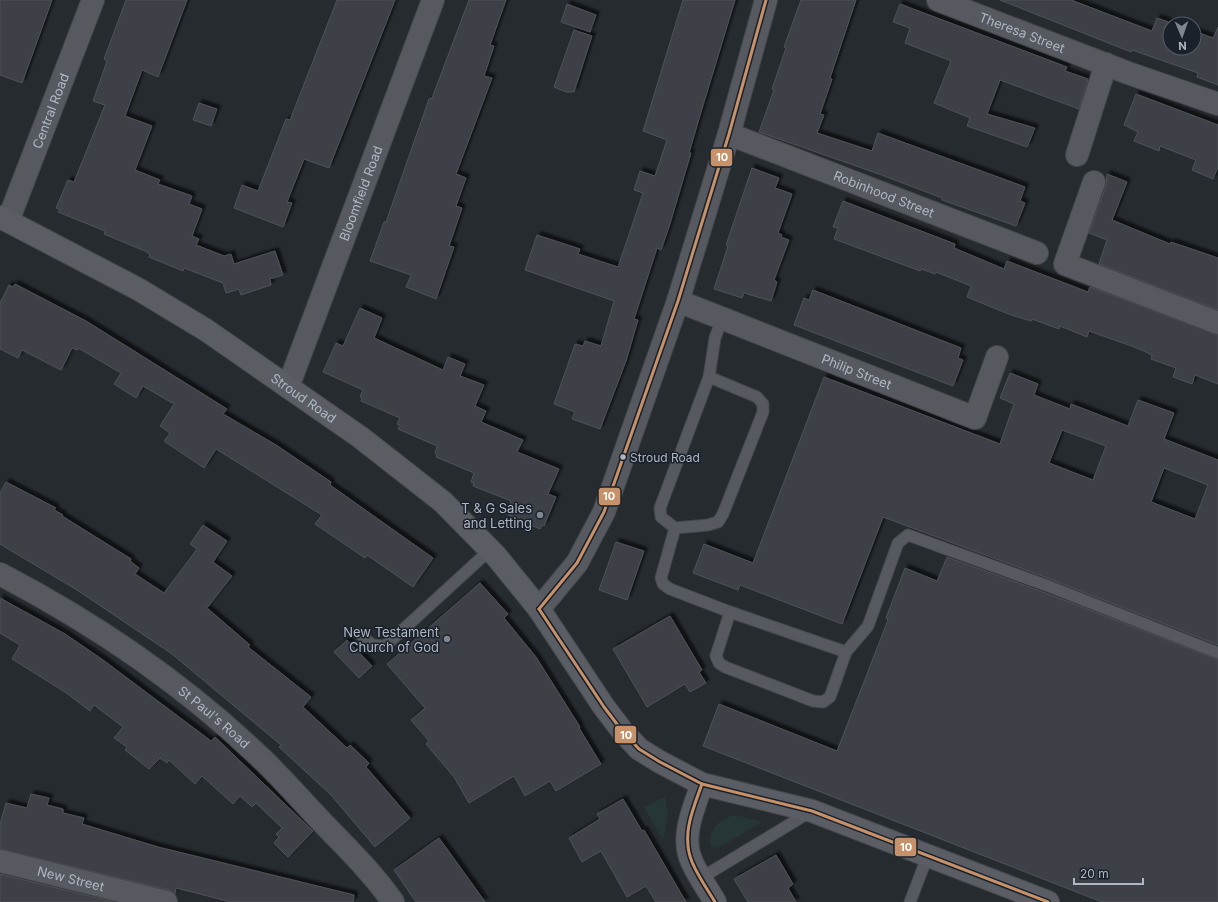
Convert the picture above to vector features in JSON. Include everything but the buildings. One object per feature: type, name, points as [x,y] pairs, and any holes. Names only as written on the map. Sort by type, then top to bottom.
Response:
[{"type":"main road","name":"Stroud Road","points":[[4,219],[138,289],[206,330],[360,437],[438,498],[491,550],[539,609],[604,707],[623,732],[639,749],[702,784],[812,811],[1048,902]]},
{"type":"main road","points":[[702,784],[692,814],[688,837],[691,861],[716,902]]},
{"type":"street","name":"Central Road","points":[[4,219],[93,0]]},
{"type":"street","name":"Bloomfield Road","points":[[288,387],[433,0]]},
{"type":"street","points":[[539,609],[577,563],[604,512],[678,302],[729,134],[766,0]]},
{"type":"street","name":"Theresa Street","points":[[938,0],[1106,64],[1218,104]]},
{"type":"street","points":[[1077,155],[1106,64]]},
{"type":"street","name":"Robinhood Street","points":[[729,134],[1037,253]]},
{"type":"street","points":[[1094,182],[1065,264],[1218,323]]},
{"type":"street","name":"Philip Street","points":[[678,302],[975,418],[997,357]]},
{"type":"street","name":"St Paul's Road","points":[[0,574],[87,623],[152,667],[218,721],[262,759],[356,858],[393,902]]},
{"type":"street","name":"New Street","points":[[0,861],[166,902]]},
{"type":"lane","points":[[709,377],[757,397],[763,404],[763,412],[723,514],[718,522],[708,525],[675,528],[661,517],[660,508],[709,377],[715,338],[722,320]]},
{"type":"lane","points":[[675,528],[661,578],[663,584],[730,612],[846,652]]},
{"type":"lane","points":[[730,612],[716,656],[719,663],[725,667],[813,701],[823,702],[830,697],[846,652],[868,626],[898,543],[902,537],[908,535],[1048,586],[1218,653]]},
{"type":"lane","points":[[360,634],[372,645],[385,646],[491,550]]},
{"type":"lane","points":[[701,878],[812,811]]},
{"type":"lane","points":[[910,902],[928,855]]},
{"type":"shaded area","points":[[665,797],[668,815],[664,837],[662,839],[644,807]]},
{"type":"shaded area","points":[[731,816],[740,816],[762,822],[720,847],[712,848],[710,838],[714,829],[717,824]]},
{"type":"transit line","name":"10","points":[[539,609],[577,563],[604,512],[678,301],[729,134],[766,0]]},
{"type":"transit line","name":"10","points":[[539,609],[604,707],[623,732],[639,749],[660,762],[702,784],[812,811],[1048,902]]},
{"type":"transit line","name":"10","points":[[702,784],[692,813],[688,832],[689,852],[692,862],[715,902]]},
{"type":"place","name":"Stroud Road","points":[[623,457]]},
{"type":"place","name":"T & G Sales and Letting","points":[[540,515]]},
{"type":"place","name":"New Testament Church of God","points":[[447,639]]}]
